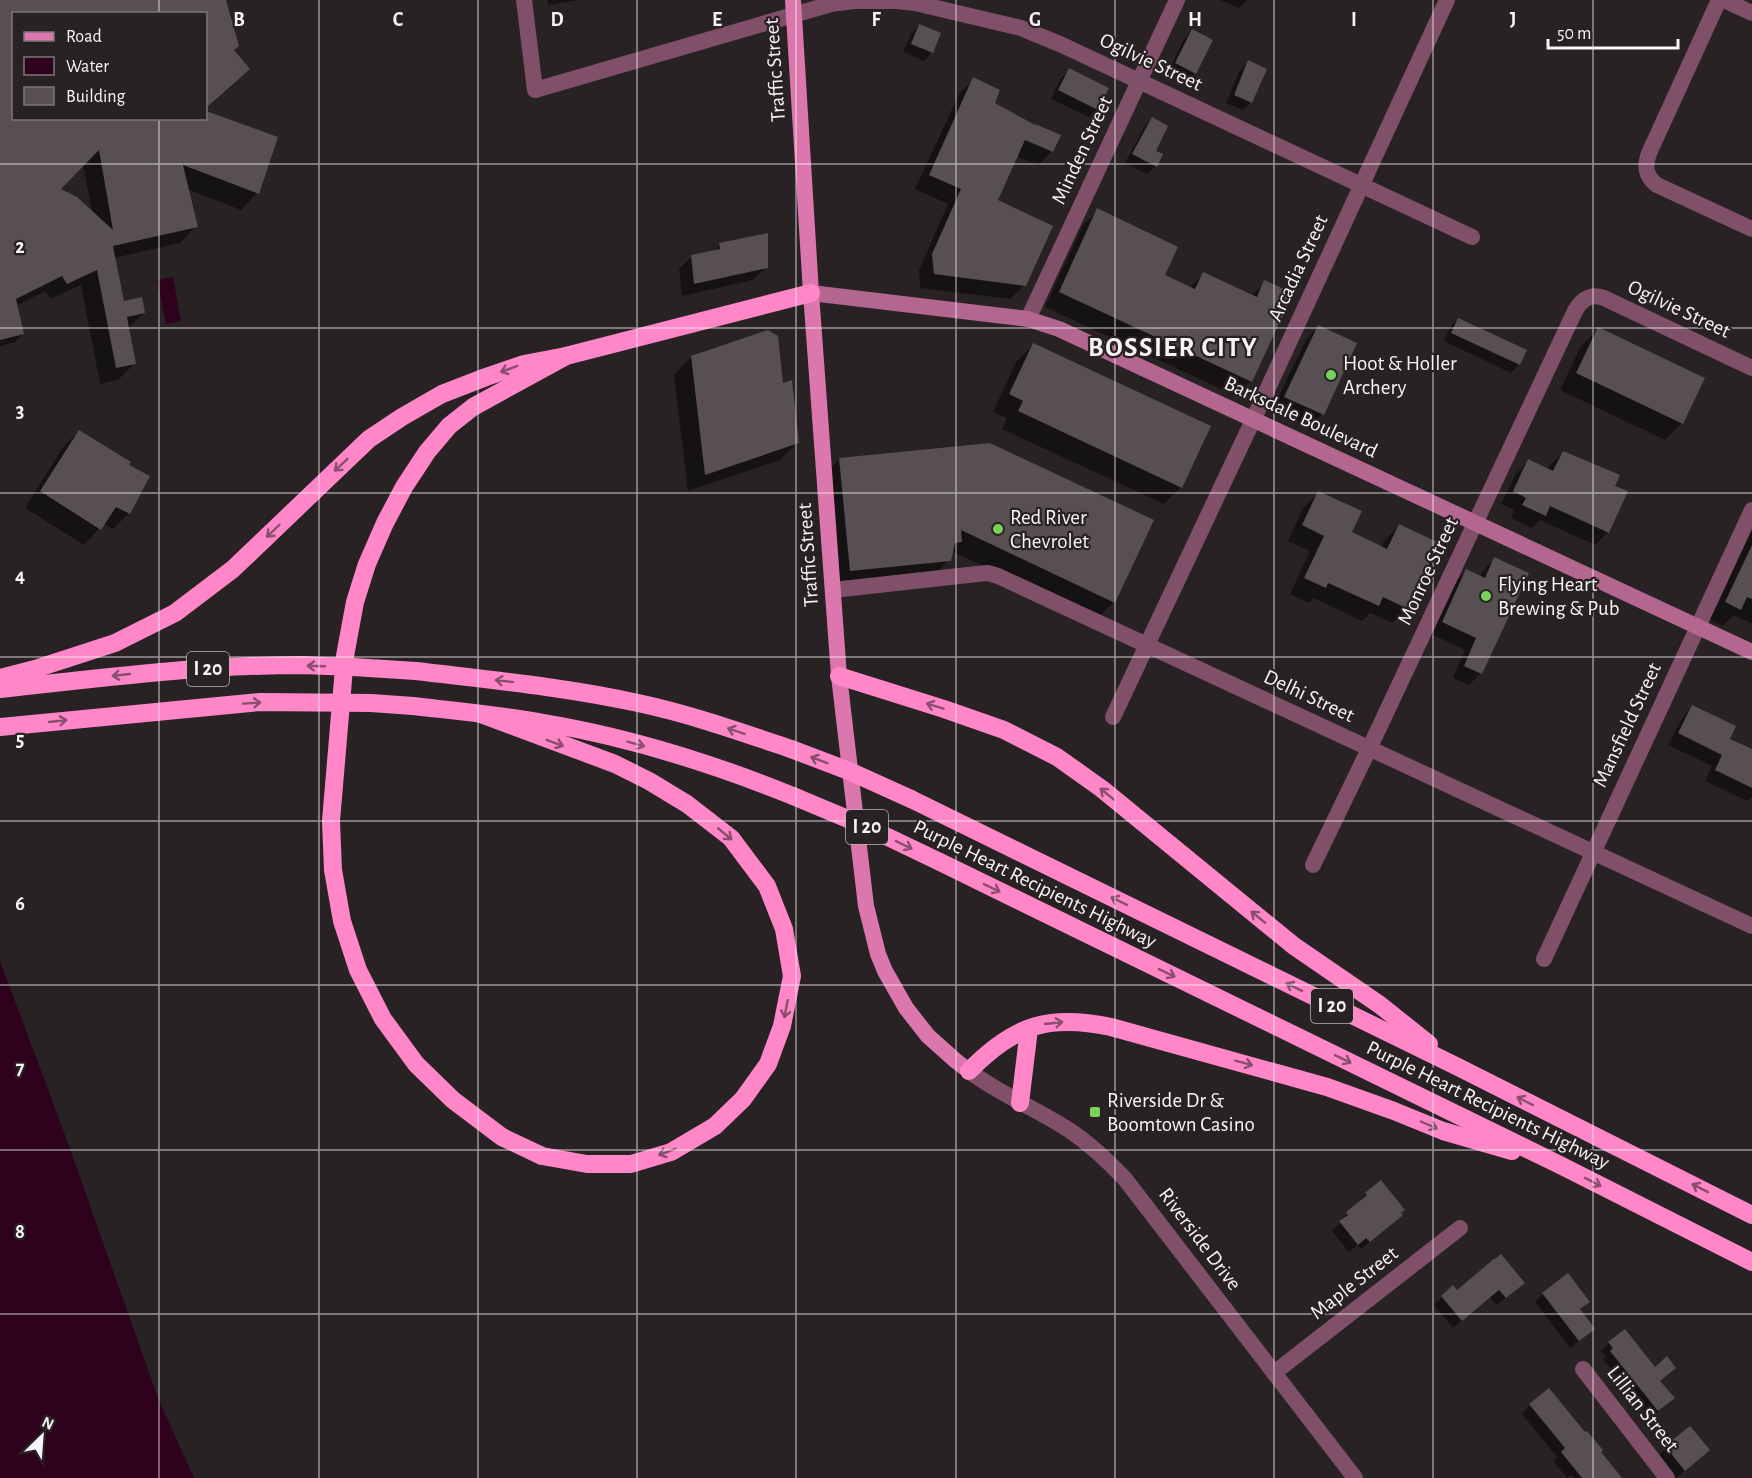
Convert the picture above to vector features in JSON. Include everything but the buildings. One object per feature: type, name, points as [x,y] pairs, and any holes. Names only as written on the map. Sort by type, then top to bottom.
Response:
[{"type":"highway","points":[[0,678],[115,643],[175,613],[233,569],[369,439],[442,394],[525,364],[566,356],[811,293]]},
{"type":"highway","points":[[481,714],[615,764],[678,798],[731,838],[767,886],[784,929],[792,976],[783,1026],[768,1064],[743,1099],[715,1126],[671,1152],[631,1164],[587,1164],[542,1155],[502,1137],[453,1100],[416,1064],[383,1019],[358,970],[342,921],[333,870],[331,821],[345,656],[355,602],[367,564],[385,523],[427,452],[449,426],[473,407],[566,356]]},
{"type":"highway","name":"Purple Heart Recipients Highway","points":[[0,689],[138,674],[262,666],[313,666],[416,671],[561,688],[640,703],[711,722],[849,771],[911,800],[1456,1066],[1752,1215]]},
{"type":"highway","points":[[839,676],[1004,730],[1057,757],[1102,789],[1294,946],[1380,1005],[1456,1066]]},
{"type":"highway","name":"Purple Heart Recipients Highway","points":[[0,727],[260,702],[371,703],[546,723],[628,742],[717,768],[867,827],[1558,1164],[1752,1262]]},
{"type":"highway","points":[[969,1071],[994,1048],[1014,1035],[1048,1023],[1085,1022],[1112,1027],[1328,1087],[1443,1131],[1558,1164]]},
{"type":"highway","points":[[1020,1103],[1029,1029]]},
{"type":"main road","name":"Traffic Street","points":[[794,8],[811,293],[839,676],[866,906],[878,954],[895,990],[920,1026],[944,1051],[969,1071]]},
{"type":"main road","name":"Barksdale Boulevard","points":[[811,293],[1028,319],[1059,329],[1752,652]]},
{"type":"street","name":"Ogilvie Street","points":[[524,0],[535,90],[794,8],[854,1],[916,2],[1022,28],[1472,237]]},
{"type":"street","name":"Minden Street","points":[[1028,319],[1177,0]]},
{"type":"street","name":"Arcadia Street","points":[[1113,717],[1447,0]]},
{"type":"street","points":[[1752,13],[1721,0],[1646,159],[1647,173],[1653,182],[1752,229]]},
{"type":"street","name":"Ogilvie Street","points":[[1586,297],[1604,298],[1752,368]]},
{"type":"street","name":"Monroe Street","points":[[1312,865],[1575,311],[1586,297]]},
{"type":"street","name":"Mansfield Street","points":[[1544,959],[1752,510]]},
{"type":"street","name":"Delhi Street","points":[[833,590],[988,573],[998,576],[1752,927]]},
{"type":"street","name":"Riverside Drive","points":[[969,1071],[994,1089],[1068,1130],[1104,1158],[1125,1179],[1355,1478]]},
{"type":"street","name":"Maple Street","points":[[1274,1373],[1460,1228]]},
{"type":"street","name":"Lillian Street","points":[[1583,1369],[1667,1478]]},
{"type":"water","points":[[173,277],[181,321],[166,324],[157,280]]},
{"type":"water","points":[[0,961],[65,1135],[158,1398],[194,1478],[0,1478]]},
{"type":"place","name":"Hoot & Holler Archery","points":[[1331,375]]},
{"type":"place","name":"Red River Chevrolet","points":[[998,529]]},
{"type":"place","name":"Flying Heart Brewing & Pub","points":[[1486,596]]},
{"type":"place","name":"Riverside Dr & Boomtown Casino","points":[[1095,1112]]},
{"type":"district","name":"BOSSIER CITY","points":[[1173,347]]}]
